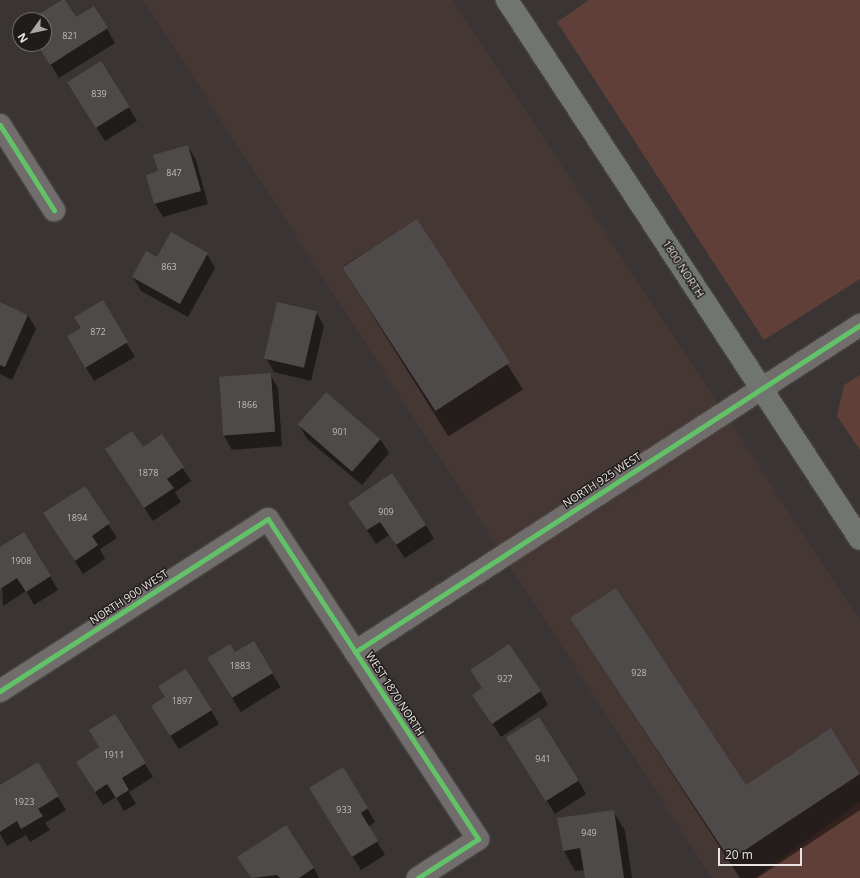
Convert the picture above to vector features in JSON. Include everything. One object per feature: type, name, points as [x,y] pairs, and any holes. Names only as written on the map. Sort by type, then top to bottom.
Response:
[{"type":"main road","name":"1800 NORTH","points":[[507,0],[860,539]]},
{"type":"street","points":[[0,125],[54,210]]},
{"type":"street","name":"NORTH 925 WEST","points":[[355,652],[860,325]]},
{"type":"street","name":"WEST 1870 NORTH","points":[[268,520],[478,839],[418,878]]},
{"type":"street","name":"NORTH 900 WEST","points":[[0,691],[268,520]]},
{"type":"shaded area","points":[[143,0],[453,0],[860,620],[860,803],[757,878],[712,878]]},
{"type":"shaded area","points":[[589,0],[860,0],[860,279],[764,340],[557,22]]},
{"type":"shaded area","points":[[860,375],[860,450],[837,416],[844,385]]},
{"type":"shaded area","points":[[860,802],[860,878],[754,878]]},
{"type":"building","points":[[62,0],[65,0],[76,17],[94,6],[108,28],[50,65],[42,52],[52,52],[52,12],[42,12]]},
{"type":"building","points":[[101,61],[130,107],[96,128],[67,82]]},
{"type":"building","points":[[188,145],[201,191],[154,204],[146,175],[158,171],[153,155]]},
{"type":"building","points":[[417,219],[510,362],[435,411],[342,267]]},
{"type":"building","points":[[171,232],[208,253],[180,304],[132,277],[146,251],[157,257]]},
{"type":"building","points":[[103,300],[128,342],[85,368],[67,336],[81,328],[74,317]]},
{"type":"building","points":[[0,302],[28,315],[5,367],[0,365]]},
{"type":"building","points":[[277,302],[317,311],[304,368],[264,359]]},
{"type":"building","points":[[271,373],[275,432],[223,435],[219,377]]},
{"type":"building","points":[[326,392],[380,439],[352,472],[298,424]]},
{"type":"building","points":[[132,431],[143,447],[162,434],[184,467],[167,479],[174,488],[144,508],[105,449]]},
{"type":"building","points":[[392,473],[426,525],[396,545],[380,522],[367,530],[348,503]]},
{"type":"building","points":[[85,486],[110,523],[92,536],[98,545],[75,561],[43,513]]},
{"type":"building","points":[[24,532],[51,576],[26,592],[17,578],[0,589],[0,547]]},
{"type":"building","points":[[616,588],[746,785],[831,728],[860,774],[730,860],[570,618]]},
{"type":"building","points":[[254,641],[273,673],[232,698],[207,658],[230,644],[235,652]]},
{"type":"building","points":[[509,644],[541,691],[492,724],[472,695],[482,688],[470,670]]},
{"type":"building","points":[[186,669],[212,710],[170,736],[151,706],[165,697],[158,686]]},
{"type":"building","points":[[115,714],[146,763],[122,778],[129,790],[116,798],[107,784],[95,792],[76,762],[99,747],[89,730]]},
{"type":"building","points":[[539,717],[579,781],[546,801],[506,738]]},
{"type":"building","points":[[38,762],[59,796],[38,809],[43,816],[21,829],[17,821],[0,832],[0,785]]},
{"type":"building","points":[[343,767],[368,808],[361,813],[378,841],[352,857],[309,788]]},
{"type":"building","points":[[614,810],[624,878],[585,878],[580,848],[563,851],[557,818]]},
{"type":"building","points":[[286,825],[314,868],[299,878],[280,878],[277,875],[251,878],[237,857]]},
{"type":"cycle path","points":[[0,125],[54,210]]},
{"type":"cycle path","points":[[355,652],[860,325]]},
{"type":"cycle path","points":[[0,691],[268,519],[478,839],[418,878]]}]
